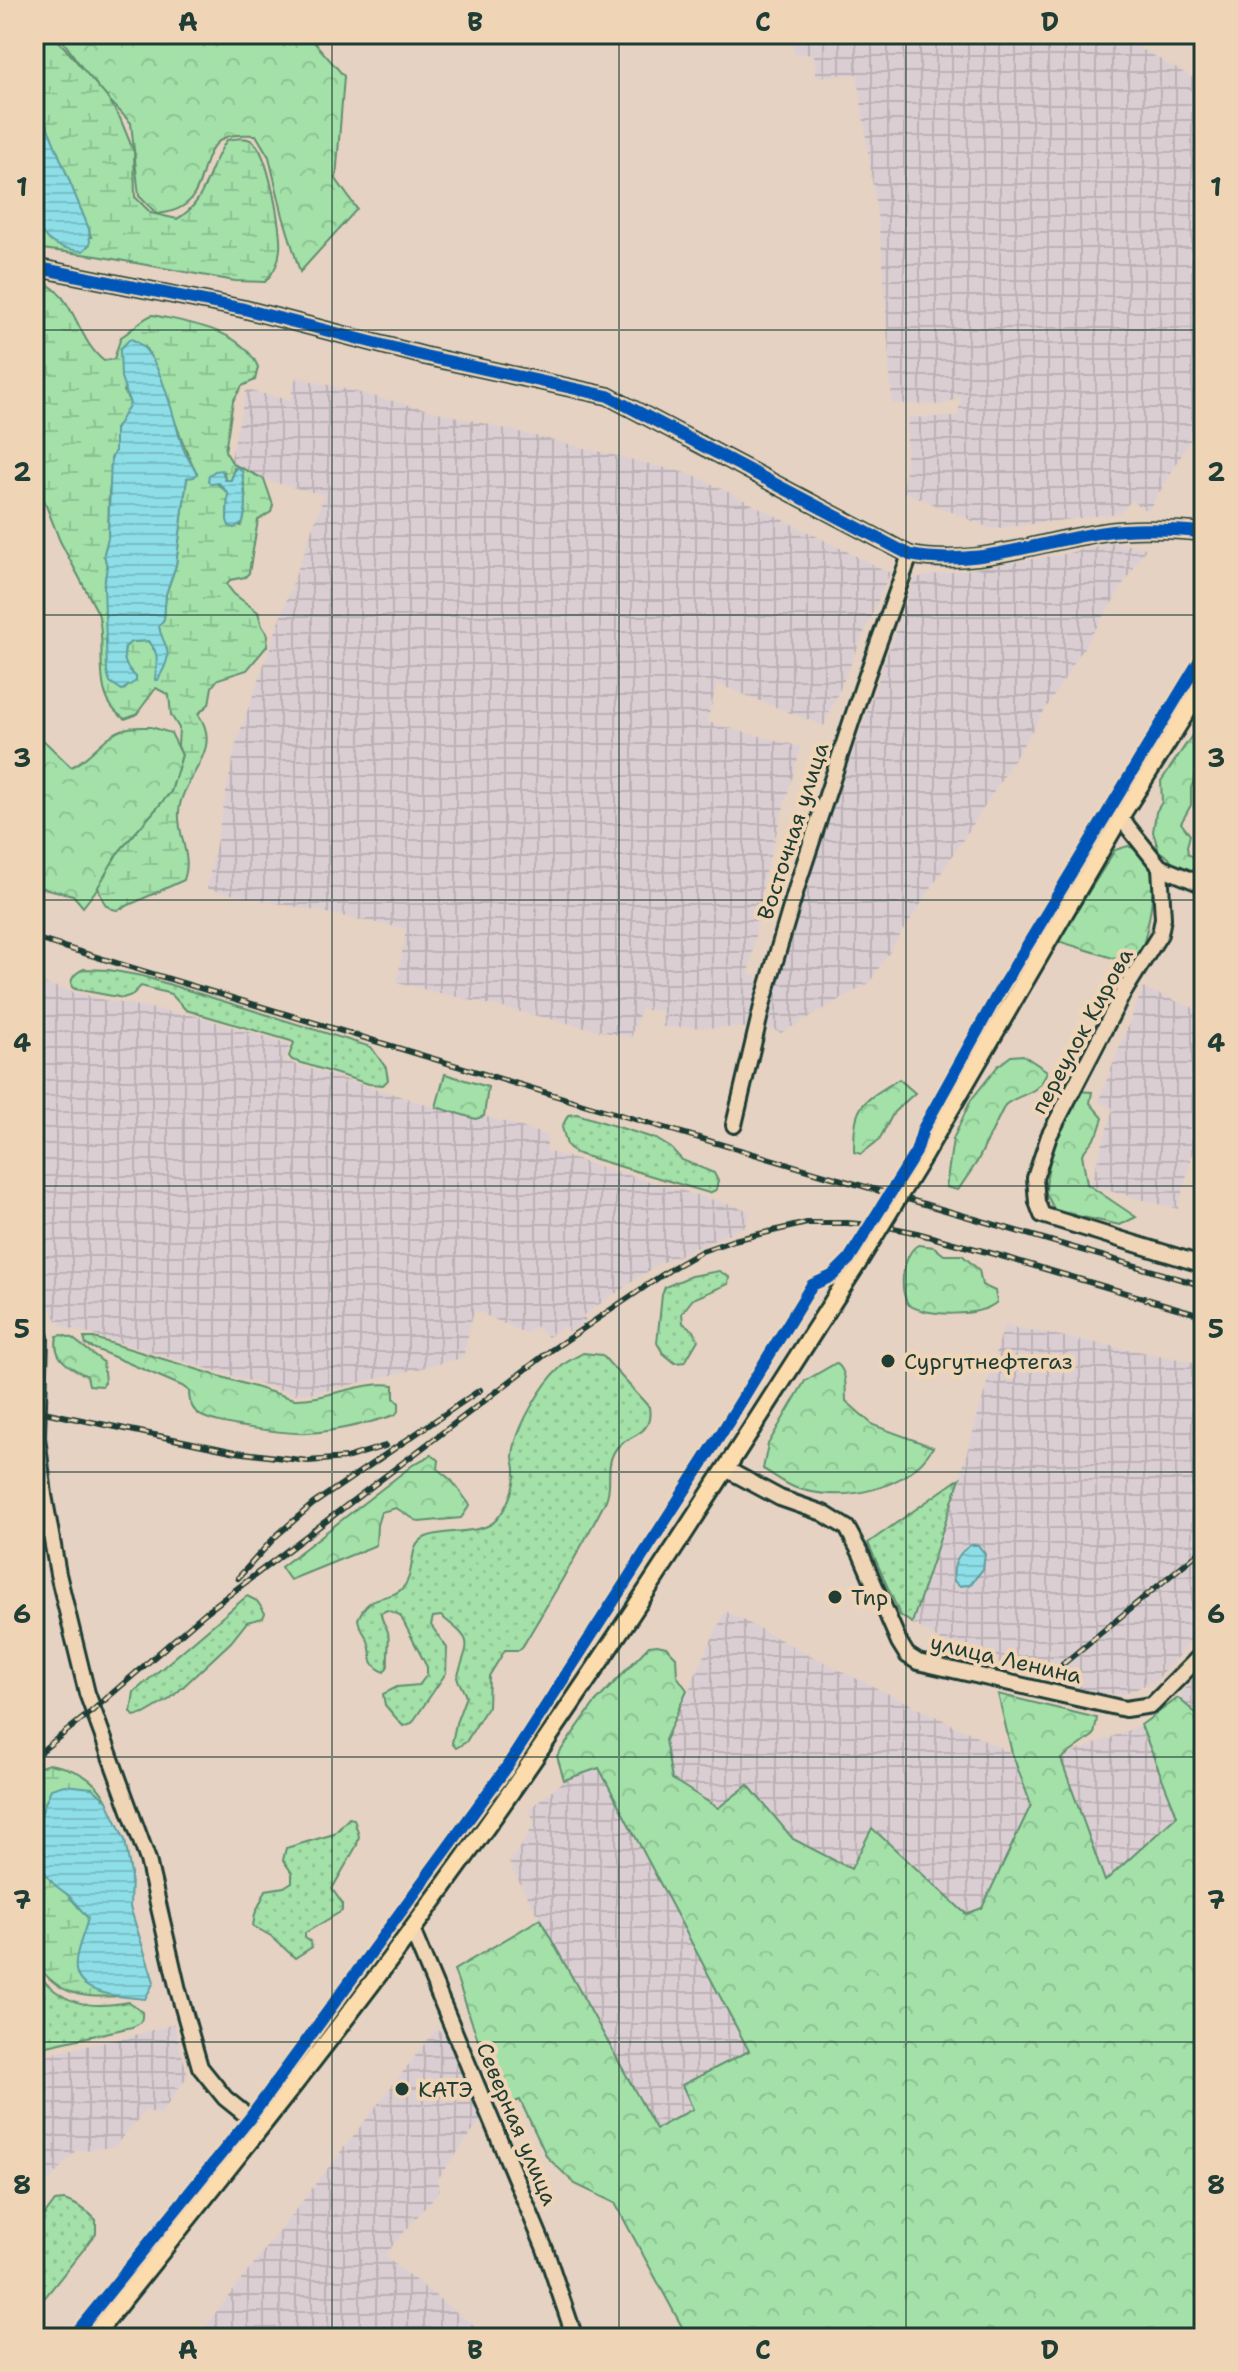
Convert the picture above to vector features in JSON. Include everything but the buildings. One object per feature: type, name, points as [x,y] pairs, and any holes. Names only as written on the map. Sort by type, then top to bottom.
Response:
[{"type":"main road","points":[[92,2338],[261,2127],[412,1930],[580,1692],[857,1264],[1120,817],[1204,685]]},
{"type":"street","points":[[34,267],[244,309],[425,356],[608,396],[910,555],[951,559],[1002,553],[1107,531],[1204,532]]},
{"type":"street","name":"Восточная улица","points":[[734,1125],[763,1002],[798,883],[910,555]]},
{"type":"street","points":[[1120,817],[1160,867],[1204,885]]},
{"type":"street","name":"переулок Кирова","points":[[1160,867],[1163,918],[1160,934],[1116,1006],[1049,1136],[1035,1178],[1037,1202],[1042,1215],[1204,1265]]},
{"type":"street","points":[[34,1312],[40,1338],[37,1437],[44,1495],[58,1574],[87,1693],[148,1860],[178,1990],[200,2067],[225,2098],[261,2127]]},
{"type":"street","name":"улица Ленина","points":[[726,1469],[780,1498],[823,1513],[847,1528],[899,1642],[907,1655],[918,1662],[1125,1709],[1152,1705],[1204,1652]]},
{"type":"street","name":"Северная улица","points":[[412,1930],[545,2249],[575,2338]]},
{"type":"shaded area","points":[[792,34],[1115,34],[1204,84],[1204,418],[1148,511],[1131,501],[1120,513],[992,529],[904,492],[908,417],[957,417],[961,400],[960,397],[943,405],[892,404],[882,250],[857,74],[816,77],[814,55],[794,53]]},
{"type":"shaded area","points":[[296,377],[694,475],[890,573],[824,726],[717,684],[707,722],[801,747],[765,873],[749,975],[757,975],[759,987],[749,1028],[661,1027],[663,1012],[641,1009],[631,1038],[397,983],[406,929],[207,889],[236,743],[324,495],[228,471],[246,390],[290,400]]},
{"type":"shaded area","points":[[1114,542],[1146,548],[985,806],[869,983],[781,1033],[765,1027],[803,893],[914,578],[1064,554]]},
{"type":"shaded area","points":[[42,983],[104,1000],[196,1016],[290,1044],[285,1061],[475,1119],[484,1116],[547,1135],[547,1151],[751,1211],[746,1226],[657,1265],[582,1316],[586,1320],[570,1332],[563,1327],[548,1337],[535,1326],[527,1334],[474,1310],[463,1358],[317,1393],[295,1394],[61,1326],[34,1284],[34,1043]]},
{"type":"shaded area","points":[[1143,988],[1204,1012],[1204,1116],[1178,1209],[1090,1186],[1113,1108],[1098,1102]]},
{"type":"shaded area","points":[[1004,1325],[1204,1364],[1204,1626],[1157,1680],[1122,1695],[1089,1692],[968,1657],[912,1623],[950,1511]]},
{"type":"shaded area","points":[[725,1611],[1012,1753],[1031,1805],[981,1909],[965,1914],[872,1828],[851,1869],[793,1839],[748,1785],[718,1808],[672,1779],[665,1740]]},
{"type":"shaded area","points":[[1204,1663],[1204,1720],[1178,1698]]},
{"type":"shaded area","points":[[1141,1725],[1177,1816],[1104,1882],[1061,1758]]},
{"type":"shaded area","points":[[599,1768],[749,2051],[683,2085],[693,2109],[656,2129],[509,1863],[535,1824],[529,1809],[564,1780]]},
{"type":"shaded area","points":[[174,2024],[188,2076],[161,2114],[145,2111],[114,2147],[75,2151],[34,2198],[34,2057]]},
{"type":"shaded area","points":[[437,2028],[449,2040],[482,2119],[437,2180],[440,2190],[384,2256],[490,2338],[196,2338]]},
{"type":"green space","points":[[34,34],[53,34],[106,96],[120,118],[134,152],[135,197],[151,213],[177,219],[187,212],[201,194],[227,140],[246,139],[258,147],[273,191],[280,240],[277,263],[265,282],[235,281],[34,248],[34,212],[43,234],[91,237],[39,106],[34,87]]},
{"type":"green space","points":[[58,34],[307,34],[344,76],[336,179],[357,209],[300,272],[269,157],[256,135],[232,135],[214,146],[188,203],[157,214],[139,196],[131,123],[93,83]]},
{"type":"green space","points":[[34,279],[48,284],[67,303],[94,352],[104,361],[114,359],[121,337],[153,315],[198,325],[227,336],[250,354],[258,367],[255,380],[242,386],[233,401],[225,451],[233,464],[264,479],[273,505],[271,512],[258,520],[249,573],[230,580],[227,585],[258,612],[268,635],[267,646],[247,670],[218,679],[212,687],[209,704],[198,714],[207,740],[181,799],[179,821],[187,863],[184,880],[118,910],[107,906],[98,887],[117,854],[171,792],[182,755],[178,746],[179,728],[171,715],[169,695],[156,688],[136,715],[125,719],[114,710],[107,698],[103,685],[98,613],[60,541],[34,475]],"holes":[[[145,347],[197,473],[187,478],[176,565],[166,594],[164,619],[159,626],[166,656],[164,668],[160,674],[157,654],[148,641],[131,642],[125,647],[124,660],[136,677],[125,689],[104,586],[107,567],[104,554],[108,538],[115,429],[129,410],[130,403],[124,391]],[[234,468],[242,471],[245,492],[246,506],[241,526],[227,520],[228,493],[215,482],[224,472],[225,480],[231,480]]]},
{"type":"green space","points":[[1204,718],[1204,753],[1191,788],[1191,805],[1181,823],[1190,835],[1188,854],[1204,863],[1204,877],[1175,869],[1169,858],[1159,851],[1153,832],[1156,812],[1162,802],[1161,781]]},
{"type":"green space","points":[[130,727],[151,727],[171,733],[182,755],[171,792],[117,854],[107,876],[83,907],[73,895],[34,886],[34,731],[71,767],[116,732]]},
{"type":"green space","points":[[1128,846],[1147,858],[1152,876],[1147,929],[1137,963],[1132,964],[1058,941],[1115,850]]},
{"type":"green space","points":[[84,969],[142,976],[371,1047],[386,1068],[388,1080],[383,1085],[369,1084],[292,1060],[289,1056],[294,1043],[291,1041],[186,1010],[171,994],[141,986],[132,995],[123,998],[75,989],[71,984],[73,978]]},
{"type":"green space","points":[[1023,1055],[1047,1071],[1043,1079],[1035,1089],[1005,1105],[977,1162],[958,1190],[946,1187],[953,1139],[971,1100],[998,1066],[1011,1056]]},
{"type":"green space","points":[[445,1074],[488,1087],[484,1116],[476,1119],[436,1107]]},
{"type":"green space","points":[[899,1079],[915,1093],[894,1112],[879,1140],[861,1154],[854,1152],[856,1123],[862,1106]]},
{"type":"green space","points":[[1076,1091],[1092,1092],[1090,1103],[1103,1118],[1098,1133],[1082,1154],[1087,1184],[1136,1217],[1120,1225],[1055,1211],[1046,1193],[1056,1130]]},
{"type":"green space","points":[[577,1114],[656,1139],[671,1148],[682,1160],[714,1173],[718,1181],[716,1190],[709,1193],[575,1153],[567,1145],[562,1127],[568,1115]]},
{"type":"green space","points":[[918,1245],[934,1247],[944,1255],[962,1255],[979,1270],[982,1285],[995,1291],[997,1302],[979,1310],[953,1314],[928,1312],[909,1305],[903,1274],[908,1256]]},
{"type":"green space","points":[[719,1271],[729,1277],[728,1284],[693,1299],[682,1313],[683,1323],[694,1331],[698,1340],[685,1362],[675,1363],[657,1343],[665,1287],[691,1276]]},
{"type":"green space","points":[[57,1336],[72,1338],[103,1362],[105,1382],[102,1386],[89,1385],[87,1376],[63,1361],[56,1344]]},
{"type":"green space","points":[[84,1338],[94,1338],[294,1399],[319,1397],[370,1385],[394,1385],[394,1398],[399,1403],[399,1410],[395,1415],[363,1424],[308,1433],[233,1425],[197,1413],[190,1402],[189,1391],[182,1386],[86,1345]]},
{"type":"green space","points":[[583,1353],[602,1355],[649,1407],[647,1425],[614,1452],[608,1494],[596,1519],[523,1646],[519,1650],[505,1650],[489,1676],[488,1706],[466,1742],[456,1748],[452,1743],[466,1696],[457,1678],[466,1648],[464,1637],[441,1616],[433,1617],[431,1625],[447,1648],[446,1673],[412,1723],[403,1726],[385,1705],[383,1694],[397,1687],[419,1685],[427,1675],[427,1667],[400,1615],[387,1610],[381,1613],[389,1636],[388,1666],[384,1672],[379,1669],[372,1661],[368,1641],[358,1619],[369,1603],[400,1591],[405,1585],[420,1541],[434,1535],[482,1528],[496,1520],[510,1496],[515,1476],[515,1446],[530,1408],[554,1374],[566,1362]]},
{"type":"green space","points":[[836,1363],[844,1375],[846,1401],[873,1425],[933,1447],[907,1474],[872,1490],[834,1494],[815,1492],[792,1486],[763,1469],[768,1444],[805,1381]]},
{"type":"green space","points":[[431,1455],[439,1460],[438,1469],[452,1481],[470,1505],[461,1518],[419,1522],[396,1508],[381,1512],[376,1545],[290,1580],[281,1567],[414,1464]]},
{"type":"green space","points":[[960,1478],[912,1623],[900,1615],[868,1543]]},
{"type":"green space","points":[[247,1596],[257,1601],[265,1613],[263,1618],[247,1622],[231,1642],[170,1699],[144,1714],[134,1716],[131,1712],[134,1692]]},
{"type":"green space","points":[[649,1646],[666,1647],[676,1657],[677,1676],[687,1690],[665,1740],[672,1779],[718,1808],[748,1785],[793,1839],[851,1869],[872,1828],[966,1914],[982,1908],[1031,1805],[1012,1753],[998,1694],[1097,1718],[1094,1735],[1061,1759],[1105,1881],[1177,1816],[1141,1725],[1178,1698],[1204,1720],[1204,2338],[688,2338],[615,2203],[575,2184],[547,2157],[520,2100],[501,2107],[454,1970],[540,1919],[656,2129],[693,2109],[682,2085],[749,2051],[599,1768],[564,1780],[557,1756],[594,1704]]},
{"type":"green space","points":[[49,1764],[83,1775],[97,1786],[107,1801],[92,1788],[52,1882],[88,1918],[77,1962],[80,1980],[102,1992],[123,1996],[73,1993],[53,1982],[34,1961],[34,1769]]},
{"type":"green space","points":[[349,1818],[354,1819],[359,1836],[357,1845],[332,1889],[342,1903],[342,1911],[305,1933],[312,1947],[295,1958],[271,1936],[253,1926],[255,1914],[266,1890],[284,1887],[292,1882],[292,1873],[283,1860],[286,1848],[334,1834]]},
{"type":"green space","points":[[34,1969],[64,1997],[87,2004],[128,2002],[142,2012],[141,2020],[132,2027],[34,2049]]},
{"type":"green space","points":[[64,2200],[82,2208],[96,2220],[96,2234],[34,2311],[34,2229],[55,2201]]},
{"type":"water","points":[[34,87],[89,229],[90,244],[83,251],[67,249],[52,242],[38,223],[33,187]]},
{"type":"water","points":[[130,339],[150,355],[157,369],[183,449],[197,474],[187,478],[176,565],[166,594],[164,619],[159,626],[168,655],[166,664],[158,680],[155,680],[155,650],[148,641],[131,642],[125,647],[125,660],[136,681],[122,690],[110,682],[107,672],[104,586],[107,567],[104,554],[108,538],[115,430],[130,404],[121,377],[120,349]]},
{"type":"water","points":[[236,467],[242,471],[246,506],[243,522],[234,528],[229,526],[227,520],[228,493],[219,483],[211,484],[208,481],[209,475],[222,470],[225,480],[231,480]]},
{"type":"water","points":[[971,1545],[978,1545],[985,1554],[983,1569],[970,1585],[959,1586],[954,1581],[955,1565],[962,1552]]},
{"type":"water","points":[[64,1785],[92,1788],[107,1801],[125,1840],[131,1874],[130,1907],[154,1982],[145,1999],[111,1995],[89,1988],[77,1973],[77,1956],[88,1918],[52,1882],[39,1860],[37,1848],[39,1824],[51,1789]]},
{"type":"railway","points":[[34,938],[590,1106],[1204,1286]]},
{"type":"railway","points":[[34,1757],[205,1613],[550,1351],[702,1251],[807,1223],[883,1226],[994,1254],[1204,1316]]},
{"type":"railway","points":[[238,1578],[276,1536],[313,1504],[480,1390]]},
{"type":"railway","points":[[34,1410],[236,1452],[308,1461],[346,1458],[385,1446]]},
{"type":"railway","points":[[1063,1664],[1204,1548]]},
{"type":"cycle path","points":[[34,267],[244,309],[425,356],[608,396],[910,555],[935,558],[984,556],[1117,530],[1204,532]]},
{"type":"cycle path","points":[[72,2338],[250,2118],[506,1768],[721,1434],[812,1285],[832,1276],[849,1259],[916,1152],[923,1129],[999,992],[1204,653]]},
{"type":"place","name":"Сургутнефтегаз","points":[[888,1361]]},
{"type":"place","name":"Tnp","points":[[835,1597]]},
{"type":"place","name":"КАТЭ","points":[[402,2089]]}]
